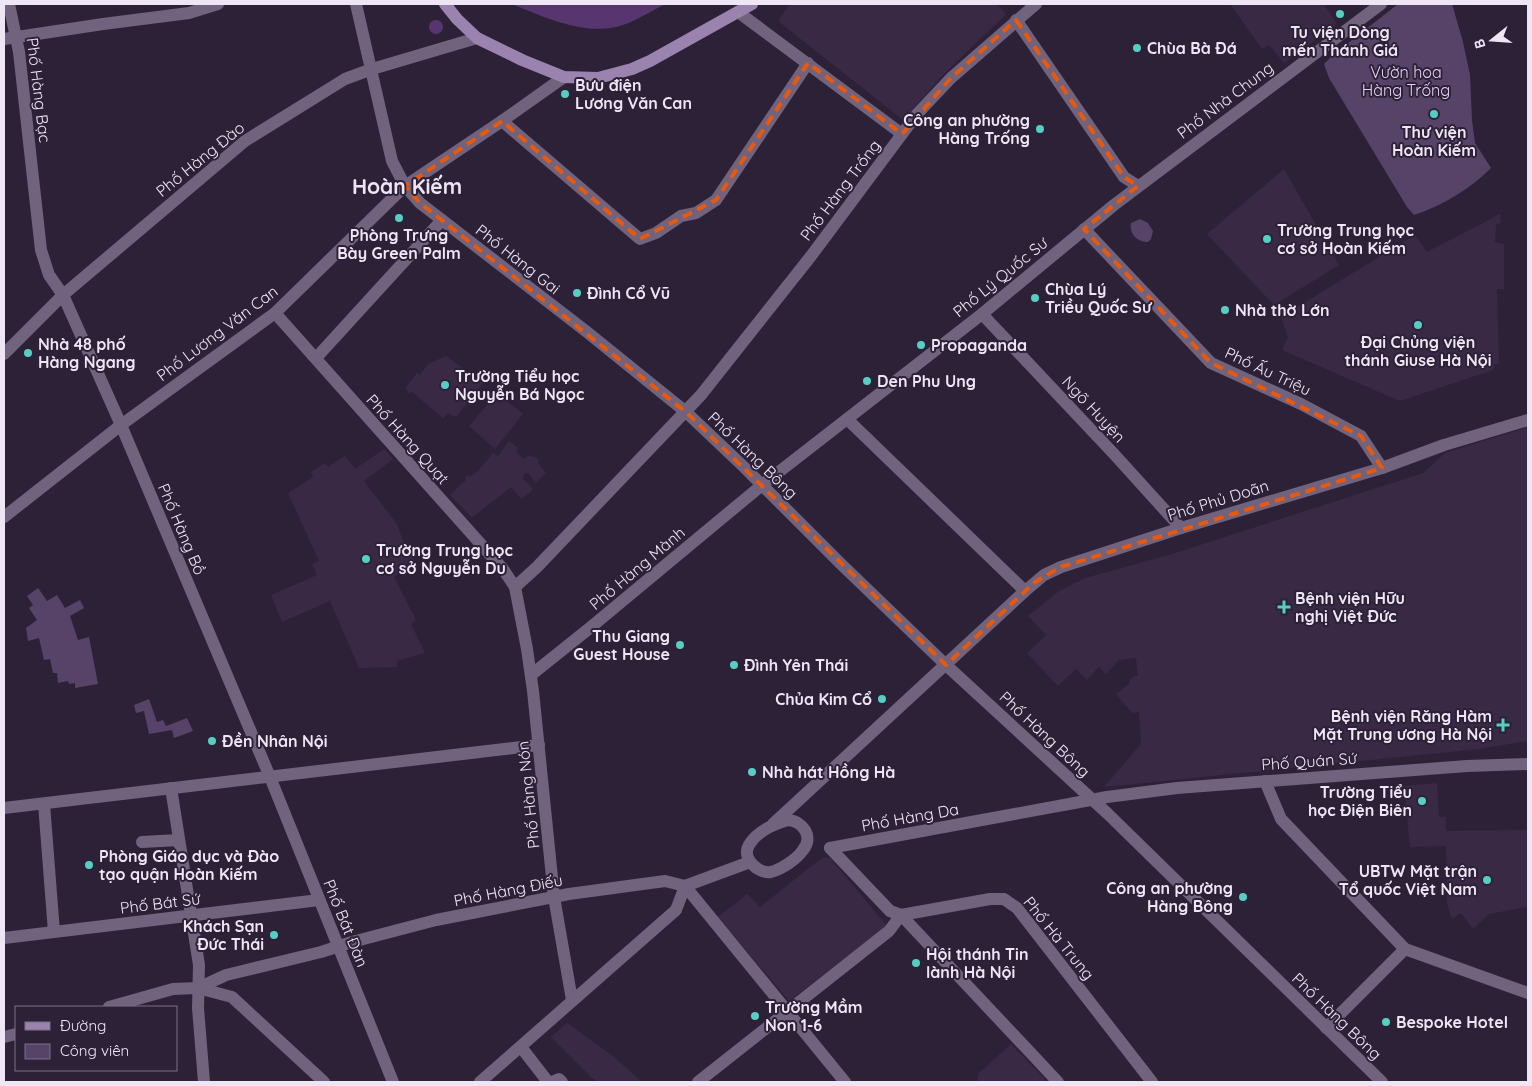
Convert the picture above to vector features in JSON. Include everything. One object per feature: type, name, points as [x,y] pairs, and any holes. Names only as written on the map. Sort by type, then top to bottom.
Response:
[{"type":"main road","points":[[445,4],[457,19],[477,38],[522,60],[564,77],[598,78],[632,69],[667,52],[752,4]]},
{"type":"street","name":"Phố Hàng Bạc","points":[[9,4],[10,38],[29,135],[41,250],[49,275],[63,295]]},
{"type":"street","points":[[10,38],[218,4]]},
{"type":"street","name":"Phố Hàng Gai","points":[[356,4],[392,161],[405,186],[420,203],[587,332],[686,412]]},
{"type":"street","name":"Phố Hàng Trống","points":[[515,588],[701,395],[811,256],[917,114],[951,78],[1036,4]]},
{"type":"street","name":"Phố Nhà Chung","points":[[1138,186],[1381,4]]},
{"type":"street","points":[[738,12],[902,134]]},
{"type":"street","points":[[1016,20],[1124,177],[1138,186]]},
{"type":"street","name":"Phố Hàng Đào","points":[[4,354],[63,295],[245,141],[345,79],[372,69],[477,38]]},
{"type":"street","points":[[502,121],[640,239],[656,233],[681,216],[696,213],[716,200],[808,63]]},
{"type":"street","name":"Phố Lương Văn Can","points":[[4,517],[121,425],[275,313],[405,186],[564,77]]},
{"type":"street","name":"Phố Lý Quốc Sư","points":[[762,485],[982,314],[1138,186]]},
{"type":"street","points":[[316,358],[442,220]]},
{"type":"street","name":"Phố Ấu Triệu","points":[[1084,229],[1211,363],[1301,404],[1361,436],[1382,468]]},
{"type":"street","name":"Phố Hàng Bồ","points":[[63,295],[121,425],[270,777]]},
{"type":"street","name":"Phố Hàng Quạt","points":[[275,313],[496,562],[515,588]]},
{"type":"street","name":"Ngõ Huyện","points":[[982,314],[1181,528]]},
{"type":"street","name":"Phố Hàng Bông","points":[[686,412],[946,665],[1093,800],[1382,1082]]},
{"type":"street","points":[[847,419],[1025,591]]},
{"type":"street","name":"Phố Phủ Doãn","points":[[772,824],[1044,575],[1062,567],[1181,528],[1382,468],[1444,445],[1528,420]]},
{"type":"street","name":"Phố Hàng Mành","points":[[531,675],[762,485]]},
{"type":"street","name":"Phố Hàng Nón","points":[[515,588],[531,675],[554,897],[572,1000]]},
{"type":"street","points":[[4,808],[539,745]]},
{"type":"street","name":"Phố Quán Sứ","points":[[1093,800],[1177,788],[1457,767],[1528,764]]},
{"type":"street","name":"Phố Bát Đàn","points":[[270,777],[393,1082]]},
{"type":"street","points":[[1265,781],[1281,819],[1405,949],[1528,994]]},
{"type":"street","points":[[171,788],[199,965],[198,1008],[204,1082]]},
{"type":"street","name":"Phố Hàng Da","points":[[1058,1082],[901,915],[890,912],[830,848],[1093,800]]},
{"type":"street","points":[[44,804],[54,932]]},
{"type":"street","points":[[788,820],[796,821],[804,827],[807,838],[804,850],[778,870],[761,872],[750,862],[747,853],[749,845],[772,824],[788,820]]},
{"type":"street","points":[[142,842],[179,840]]},
{"type":"street","points":[[480,1082],[676,910],[685,886],[750,862]]},
{"type":"street","name":"Phố Hàng Điếu","points":[[198,988],[226,975],[339,947],[436,920],[554,897],[665,881],[685,886]]},
{"type":"street","points":[[685,886],[844,1082]]},
{"type":"street","name":"Phố Hà Trung","points":[[901,915],[990,899],[1004,900],[1016,908],[1152,1082]]},
{"type":"street","name":"Phố Bát Sứ","points":[[4,938],[319,900]]},
{"type":"street","points":[[698,1082],[889,931],[901,915]]},
{"type":"street","points":[[1326,1028],[1405,949]]},
{"type":"street","points":[[113,1006],[174,989],[198,988],[232,997],[324,1082]]},
{"type":"street","points":[[522,1047],[548,1082]]},
{"type":"street","points":[[552,1082],[559,1079],[562,1082]]},
{"type":"highlighted area","points":[[1016,20],[1124,177],[1138,186],[1084,229],[1211,363],[1361,436],[1382,468],[1061,567],[1035,582],[946,665],[686,412],[420,203],[405,186],[502,121],[640,239],[716,200],[808,63],[902,134],[951,78]]},
{"type":"shaded area","points":[[512,4],[665,4],[623,25],[595,29],[553,20]]},
{"type":"shaded area","points":[[997,4],[1006,14],[943,75],[903,120],[778,21],[789,5]]},
{"type":"shaded area","points":[[1230,4],[1324,4],[1337,24],[1284,63],[1269,45],[1262,49]]},
{"type":"shaded area","points":[[436,20],[441,22],[443,27],[441,32],[436,34],[431,32],[429,27],[431,22]]},
{"type":"shaded area","name":"Trường Trung học cơ sở Hoàn Kiếm","points":[[1284,169],[1339,265],[1274,305],[1207,234]]},
{"type":"shaded area","name":"Đại Chủng viện thánh Giuse Hà Nội","points":[[1500,214],[1501,223],[1496,224],[1495,242],[1504,244],[1504,289],[1497,289],[1499,364],[1495,364],[1493,370],[1400,401],[1282,350],[1288,337],[1281,317],[1415,235],[1427,252]]},
{"type":"shaded area","name":"Trường Tiểu học Nguyễn Bá Ngọc","points":[[446,356],[483,383],[457,416],[448,413],[443,418],[411,391],[408,394],[406,387],[417,373],[420,375],[428,364]]},
{"type":"shaded area","points":[[497,393],[523,414],[495,449],[469,426]]},
{"type":"shaded area","name":"Bệnh viện Hữu nghị Việt Đức","points":[[1528,427],[1528,741],[1479,749],[1104,787],[1141,744],[1139,712],[1132,713],[1116,694],[1130,683],[1129,681],[1134,676],[1138,676],[1136,658],[1119,660],[1106,674],[1099,667],[1087,680],[1076,669],[1058,686],[1027,653],[1046,635],[1028,616],[1059,591],[1085,578],[1172,554],[1423,473],[1445,453]]},
{"type":"shaded area","points":[[509,441],[518,448],[516,452],[524,459],[528,456],[536,457],[546,473],[536,483],[528,473],[524,474],[523,479],[532,488],[532,491],[521,499],[511,487],[471,517],[450,495],[466,480],[465,477],[468,475],[470,477],[478,471],[493,453],[498,456]]},
{"type":"shaded area","name":"Trường Trung học cơ sở Nguyễn Du","points":[[384,449],[393,459],[364,481],[397,524],[405,546],[415,562],[394,577],[416,620],[411,624],[425,653],[397,661],[397,667],[359,668],[330,601],[282,622],[271,595],[317,575],[312,564],[319,561],[288,493],[313,477],[311,472],[325,463],[328,467],[345,456],[355,469]]},
{"type":"shaded area","name":"UBTW Mặt trận Tổ quốc Việt Nam","points":[[1437,783],[1439,817],[1446,817],[1446,831],[1528,830],[1528,907],[1489,914],[1473,929],[1461,913],[1452,919],[1447,904],[1446,846],[1410,847],[1404,786]]},
{"type":"shaded area","points":[[826,857],[831,859],[887,926],[789,1001],[718,917],[747,894],[760,907],[819,860]]},
{"type":"shaded area","points":[[567,1023],[613,1056],[642,1082],[599,1082],[592,1078],[551,1037]]},
{"type":"shaded area","points":[[1011,1044],[1048,1082],[978,1082],[978,1074]]},
{"type":"green space","name":"Vườn hoa Hàng Trống","points":[[1398,4],[1452,4],[1470,75],[1475,143],[1491,168],[1455,196],[1435,207],[1414,215],[1407,207],[1329,78],[1324,64]]},
{"type":"green space","points":[[1140,219],[1148,223],[1153,231],[1148,242],[1140,241],[1131,231],[1131,223]]},
{"type":"green space","points":[[38,588],[47,601],[57,595],[65,608],[80,600],[84,608],[70,616],[78,640],[89,637],[98,684],[75,688],[75,683],[69,684],[68,681],[58,683],[57,673],[53,673],[50,659],[44,660],[39,638],[28,641],[26,628],[37,620],[29,608],[33,605],[27,596]]},
{"type":"green space","points":[[149,699],[157,722],[163,720],[166,726],[187,718],[193,731],[174,738],[172,730],[149,734],[144,711],[136,713],[134,705]]},
{"type":"place","name":"Tu viện Dòng mến Thánh Giá","points":[[1340,14]]},
{"type":"place","name":"Chùa Bà Đá","points":[[1137,48]]},
{"type":"place","name":"Bưu điện Lương Văn Can","points":[[565,94]]},
{"type":"place","name":"Thư viện Hoàn Kiếm","points":[[1434,114]]},
{"type":"place","name":"Công an phường Hàng Trống","points":[[1040,129]]},
{"type":"place","name":"Phòng Trưng Bày Green Palm","points":[[399,218]]},
{"type":"place","name":"Trường Trung học cơ sở Hoàn Kiếm","points":[[1267,239]]},
{"type":"place","name":"Đình Cổ Vũ","points":[[577,293]]},
{"type":"place","name":"Chùa Lý Triều Quốc Sư","points":[[1035,298]]},
{"type":"place","name":"Nhà thờ Lớn","points":[[1225,310]]},
{"type":"place","name":"Đại Chủng viện thánh Giuse Hà Nội","points":[[1418,325]]},
{"type":"place","name":"Propaganda","points":[[921,345]]},
{"type":"place","name":"Nhà 48 phố Hàng Ngang","points":[[28,353]]},
{"type":"place","name":"Den Phu Ung","points":[[867,381]]},
{"type":"place","name":"Trường Tiểu học Nguyễn Bá Ngọc","points":[[445,385]]},
{"type":"place","name":"Trường Trung học cơ sở Nguyễn Du","points":[[366,559]]},
{"type":"place","name":"Bệnh viện Hữu nghị Việt Đức","points":[[1284,607]]},
{"type":"place","name":"Thu Giang Guest House","points":[[680,645]]},
{"type":"place","name":"Đình Yên Thái","points":[[734,665]]},
{"type":"place","name":"Chủa Kim Cổ","points":[[882,699]]},
{"type":"place","name":"Bệnh viện Răng Hàm Mặt Trung ương Hà Nội","points":[[1503,725]]},
{"type":"place","name":"Đền Nhân Nội","points":[[212,741]]},
{"type":"place","name":"Nhà hát Hồng Hà","points":[[752,772]]},
{"type":"place","name":"Trường Tiểu học Điện Biên","points":[[1422,801]]},
{"type":"place","name":"Phòng Giáo dục và Đào tạo quận Hoàn Kiếm","points":[[89,865]]},
{"type":"place","name":"UBTW Mặt trận Tổ quốc Việt Nam","points":[[1487,880]]},
{"type":"place","name":"Công an phường Hàng Bông","points":[[1243,897]]},
{"type":"place","name":"Khách Sạn Đức Thái","points":[[274,935]]},
{"type":"place","name":"Hội thánh Tin lành Hà Nội","points":[[916,963]]},
{"type":"place","name":"Trường Mầm Non 1-6","points":[[755,1016]]},
{"type":"place","name":"Bespoke Hotel","points":[[1386,1022]]},
{"type":"district","name":"Hoàn Kiếm","points":[[407,187]]}]
